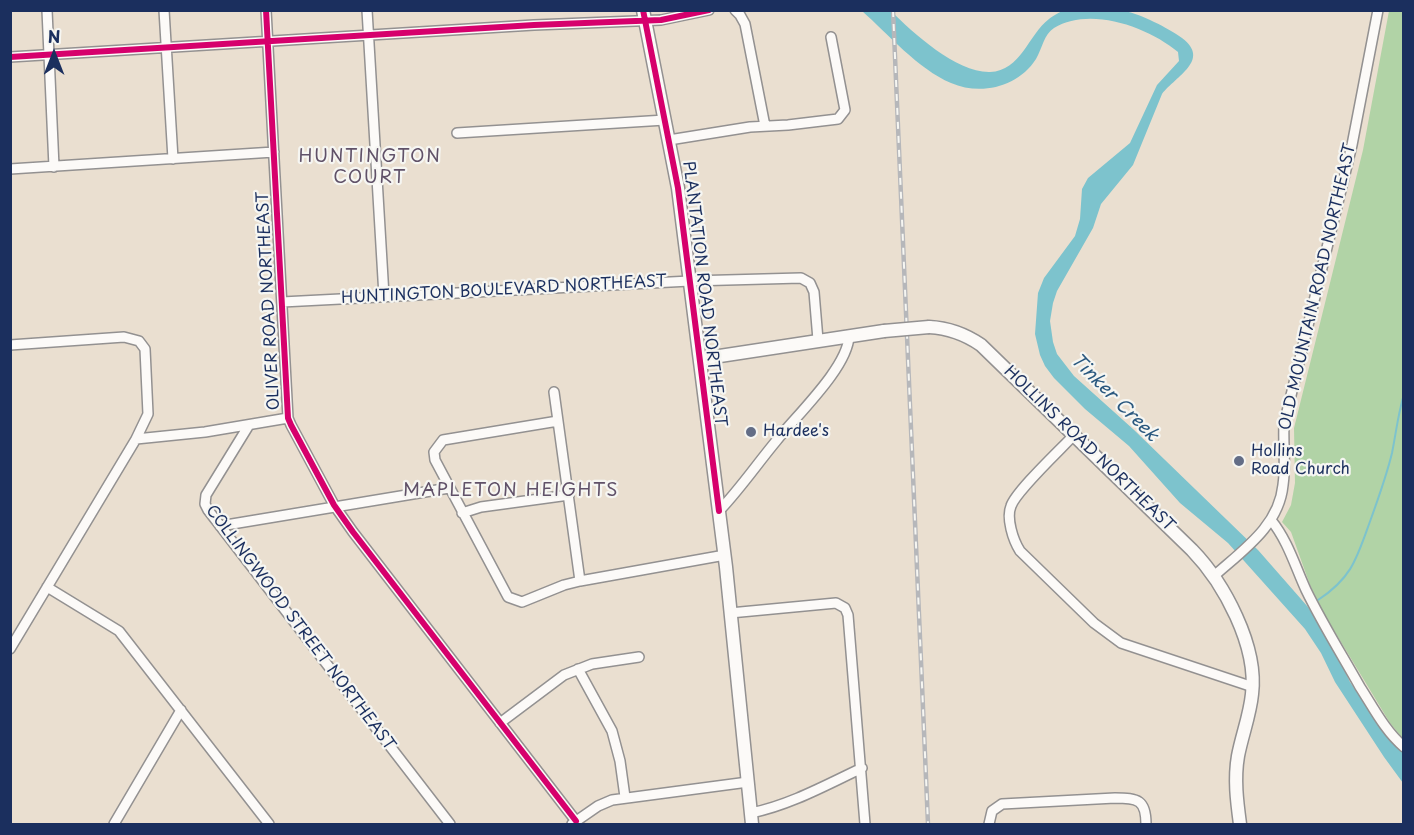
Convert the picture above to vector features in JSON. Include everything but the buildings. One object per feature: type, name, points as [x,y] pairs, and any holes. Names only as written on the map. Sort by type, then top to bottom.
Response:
[{"type":"main road","name":"PLANTATION ROAD NORTHEAST","points":[[644,15],[678,188],[725,555],[751,819]]},
{"type":"main road","name":"HOLLINS ROAD NORTHEAST","points":[[700,359],[818,340],[930,327],[952,330],[981,345],[1192,550],[1214,576],[1230,604],[1250,661],[1252,687],[1236,772],[1240,825]]},
{"type":"street","points":[[47,10],[54,166]]},
{"type":"street","points":[[164,10],[173,159]]},
{"type":"street","name":"OLIVER ROAD NORTHEAST","points":[[266,10],[288,418],[336,508],[574,823]]},
{"type":"street","points":[[367,10],[384,296]]},
{"type":"street","points":[[10,57],[644,15],[661,20],[709,10]]},
{"type":"street","points":[[735,10],[745,24],[765,126]]},
{"type":"street","name":"OLD MOUNTAIN ROAD NORTHEAST","points":[[1214,576],[1255,539],[1271,520],[1281,499],[1284,424],[1352,145],[1378,10]]},
{"type":"street","points":[[669,140],[765,126],[838,119],[845,110],[831,37]]},
{"type":"street","points":[[457,133],[665,120]]},
{"type":"street","points":[[10,169],[274,152]]},
{"type":"street","name":"HUNTINGTON BOULEVARD NORTHEAST","points":[[282,302],[690,281],[806,279],[814,292],[818,340]]},
{"type":"street","points":[[718,511],[739,490],[776,440],[830,377],[847,350],[849,336]]},
{"type":"street","points":[[10,345],[124,338],[139,341],[145,349],[148,414],[10,649]]},
{"type":"street","points":[[555,392],[580,581]]},
{"type":"street","points":[[135,439],[166,437],[288,418]]},
{"type":"street","points":[[558,421],[443,440],[436,447],[435,460],[504,590],[512,600],[527,601],[555,588],[580,581],[725,555]]},
{"type":"street","name":"COLLINGWOOD STREET NORTHEAST","points":[[249,425],[206,495],[205,504],[447,823]]},
{"type":"street","points":[[1074,435],[1014,500],[1010,511],[1014,538],[1020,551],[1111,637],[1131,647],[1252,687]]},
{"type":"street","points":[[220,526],[449,488]]},
{"type":"street","points":[[462,513],[481,507],[569,495]]},
{"type":"street","points":[[1271,520],[1280,530],[1307,590],[1345,661],[1385,725],[1404,747]]},
{"type":"street","points":[[47,587],[119,631],[269,825]]},
{"type":"street","points":[[730,613],[836,603],[845,608],[848,615],[865,825]]},
{"type":"street","points":[[500,723],[549,686],[578,669],[592,664],[639,657]]},
{"type":"street","points":[[578,669],[612,731],[620,761],[625,797]]},
{"type":"street","points":[[114,825],[181,710]]},
{"type":"street","points":[[751,819],[862,768]]},
{"type":"street","points":[[574,823],[607,801],[748,782]]},
{"type":"street","points":[[989,825],[990,815],[995,807],[1002,804],[1113,798],[1132,798],[1141,802],[1145,811],[1146,825]]},
{"type":"green space","points":[[1389,11],[1404,11],[1403,739],[1390,723],[1324,614],[1310,585],[1291,532],[1282,522],[1291,505],[1295,483],[1294,428],[1363,150]]},
{"type":"water","points":[[1104,9],[1131,13],[1169,30],[1190,46],[1193,54],[1192,61],[1162,94],[1133,165],[1101,204],[1093,228],[1057,291],[1050,321],[1053,342],[1057,354],[1074,376],[1133,429],[1258,550],[1308,607],[1331,642],[1350,682],[1376,720],[1403,750],[1403,783],[1335,682],[1321,653],[1305,629],[1228,543],[1180,503],[1129,446],[1085,409],[1054,378],[1040,355],[1035,334],[1038,293],[1044,278],[1075,236],[1080,219],[1082,189],[1088,178],[1130,143],[1157,85],[1179,61],[1178,52],[1151,35],[1118,22],[1084,19],[1054,28],[1045,38],[1036,59],[1019,76],[998,86],[974,89],[951,83],[927,69],[862,11],[891,11],[936,50],[977,71],[990,72],[1009,66],[1049,19],[1070,10]]},
{"type":"waterway","points":[[1318,600],[1345,577],[1360,550],[1387,472],[1404,394]]},
{"type":"railway","points":[[893,10],[928,824]]},
{"type":"cycle path","points":[[266,10],[288,418],[334,505],[353,532],[576,821]]},
{"type":"cycle path","points":[[643,10],[678,188],[719,511]]},
{"type":"cycle path","points":[[10,57],[534,25],[661,20],[709,10]]},
{"type":"place","name":"Hardee's","points":[[751,432]]},
{"type":"place","name":"Hollins Road Church","points":[[1239,461]]},
{"type":"district","name":"HUNTINGTON COURT","points":[[370,167]]},
{"type":"district","name":"MAPLETON HEIGHTS","points":[[511,491]]},
{"type":"water label","name":"Tinker Creek","points":[[1114,398]]}]
